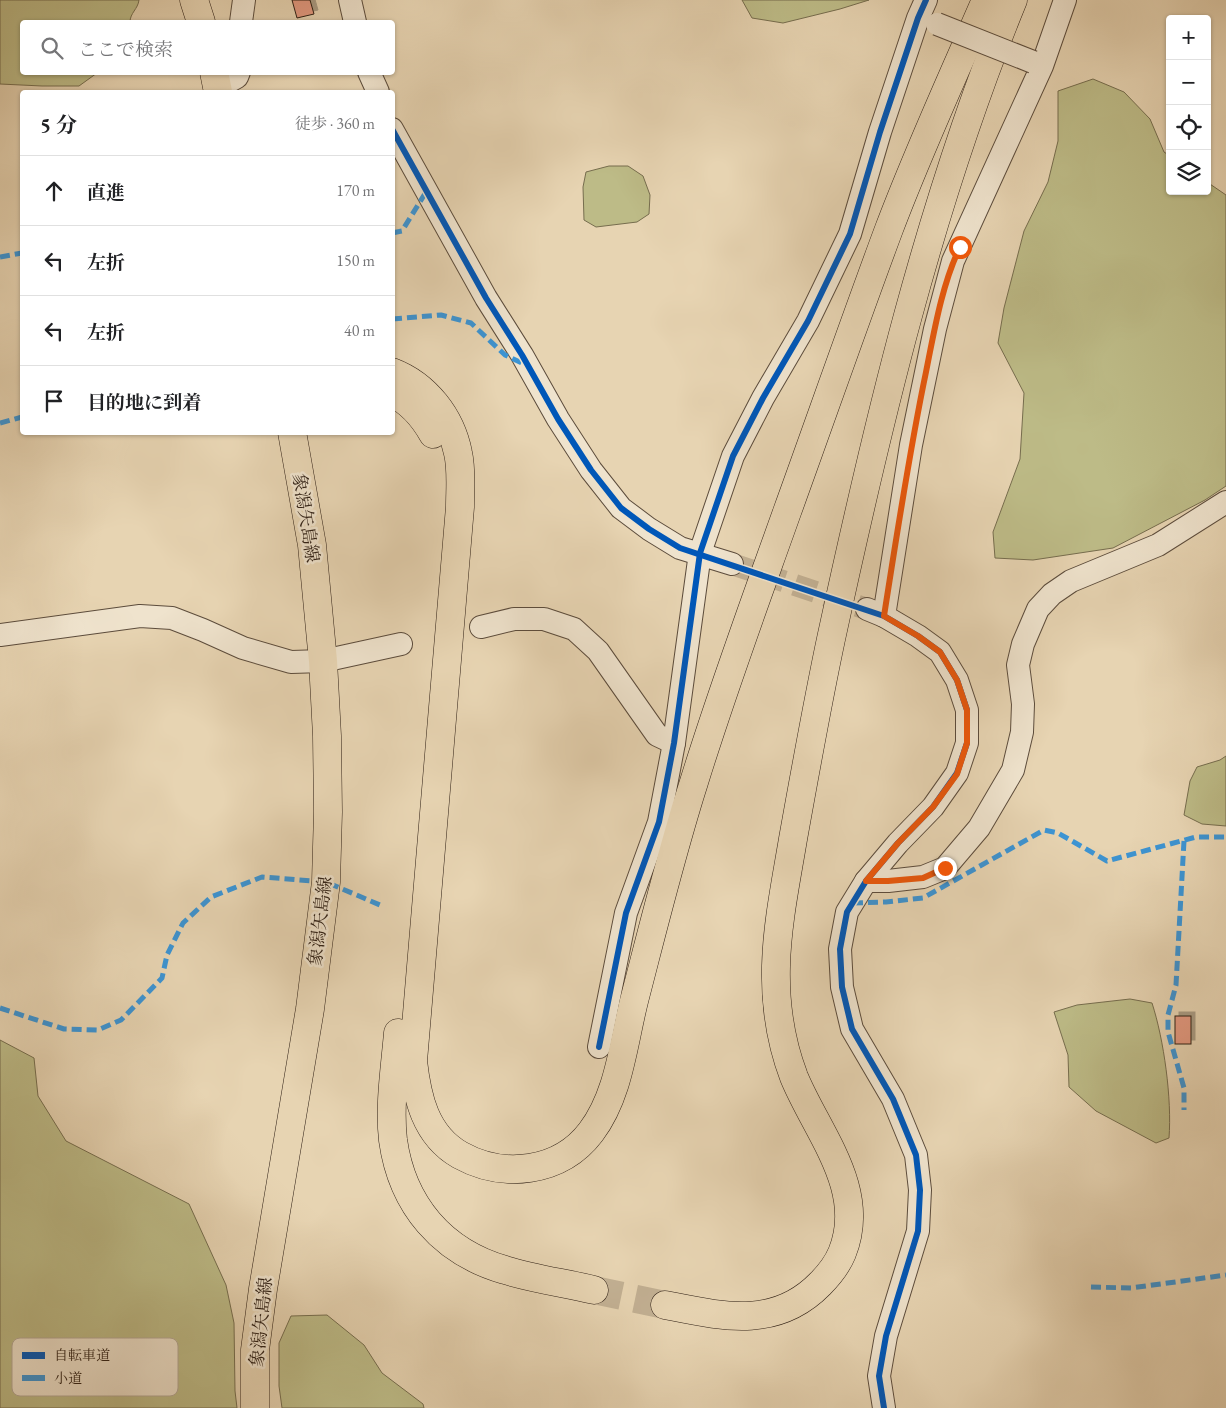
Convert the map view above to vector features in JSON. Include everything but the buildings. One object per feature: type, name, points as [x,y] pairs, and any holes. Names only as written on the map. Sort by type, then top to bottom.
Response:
[{"type":"main road","points":[[194,0],[200,20]]},
{"type":"main road","points":[[665,1305],[715,1315],[743,1318],[768,1314],[792,1306],[811,1294],[829,1275],[842,1254],[846,1238],[849,1205],[844,1179],[834,1155],[803,1096],[793,1073],[783,1040],[777,1002],[776,966],[778,931],[812,726],[887,393],[933,227],[974,61],[986,0]]},
{"type":"main road","points":[[395,373],[422,389],[437,406],[450,429],[458,453],[460,478],[460,517],[413,1060],[417,1091],[423,1114],[438,1136],[453,1151],[475,1163],[500,1169],[526,1170],[551,1163],[571,1152],[589,1135],[604,1112],[616,1079],[626,1032],[668,871],[694,781],[729,674],[890,226],[974,61],[1013,0]]},
{"type":"main road","points":[[395,394],[420,413],[432,432],[440,453],[443,479],[396,1059],[393,1138],[398,1168],[409,1195],[424,1218],[446,1241],[474,1258],[504,1270],[594,1290]]},
{"type":"main road","name":"象潟矢島線","points":[[255,1408],[255,1350],[263,1289],[310,1009],[326,882],[328,812],[327,736],[323,661],[312,545],[293,435]]},
{"type":"street","points":[[242,20],[244,0]]},
{"type":"street","points":[[350,0],[355,20]]},
{"type":"street","points":[[884,1408],[879,1376],[886,1336],[918,1232],[920,1190],[916,1155],[893,1099],[852,1029],[842,987],[840,949],[847,912],[866,881],[898,843],[933,807],[957,774],[967,743],[967,710],[957,680],[940,652],[918,636],[876,612],[935,329],[953,261],[1065,0]]},
{"type":"street","points":[[599,1048],[626,913],[659,822],[674,743],[700,553],[733,456],[763,398],[808,321],[850,234],[880,132],[927,14],[1037,64]]},
{"type":"street","points":[[216,85],[238,75]]},
{"type":"street","points":[[371,75],[377,90]]},
{"type":"street","points":[[395,134],[486,298],[522,355],[558,419],[591,470],[621,508],[649,529],[680,548],[732,564]]},
{"type":"street","points":[[866,881],[923,878],[945,868],[979,828],[1013,770],[1022,732],[1023,704],[1018,665],[1022,644],[1038,609],[1052,594],[1071,581],[1158,546],[1226,502]]},
{"type":"street","points":[[0,635],[140,616],[172,618],[243,648],[290,662],[323,661],[402,644]]},
{"type":"street","points":[[481,627],[514,619],[544,619],[574,630],[598,651],[657,736],[674,743]]},
{"type":"shaded area","points":[[0,0],[139,0],[130,20],[20,20],[20,75],[94,75],[79,86],[0,84]]},
{"type":"shaded area","points":[[742,0],[869,0],[783,23],[752,18]]},
{"type":"shaded area","points":[[1093,79],[1124,92],[1150,119],[1166,153],[1166,195],[1211,195],[1211,185],[1226,195],[1226,486],[1205,500],[1113,548],[1033,560],[995,558],[993,532],[1020,459],[1024,393],[998,343],[1004,308],[1024,231],[1048,182],[1058,141],[1058,91]]},
{"type":"shaded area","points":[[609,166],[628,166],[643,176],[650,195],[649,214],[637,222],[596,227],[584,220],[583,187],[586,172]]},
{"type":"shaded area","points":[[1226,756],[1226,826],[1202,824],[1184,815],[1190,781],[1197,767],[1220,760]]},
{"type":"shaded area","points":[[1130,999],[1152,1003],[1163,1052],[1168,1088],[1169,1138],[1156,1143],[1096,1111],[1069,1087],[1068,1055],[1054,1012],[1077,1005]]},
{"type":"shaded area","points":[[0,1040],[34,1058],[38,1096],[66,1141],[189,1204],[226,1285],[234,1323],[237,1408],[0,1408]]},
{"type":"shaded area","points":[[327,1315],[364,1345],[382,1373],[423,1404],[424,1408],[282,1408],[279,1386],[279,1343],[291,1316]]},
{"type":"tunnel","points":[[732,564],[867,609]]},
{"type":"tunnel","points":[[594,1290],[665,1305]]},
{"type":"marked path","points":[[395,232],[402,231],[426,192]]},
{"type":"marked path","points":[[0,257],[20,253]]},
{"type":"marked path","points":[[395,319],[441,315],[471,323],[505,355],[526,365]]},
{"type":"marked path","points":[[0,423],[20,418]]},
{"type":"marked path","points":[[853,903],[923,898],[1044,830],[1058,833],[1107,861],[1196,837],[1226,837]]},
{"type":"marked path","points":[[1184,841],[1176,985],[1168,1015],[1168,1032],[1184,1088],[1184,1110]]},
{"type":"marked path","points":[[0,1008],[64,1029],[98,1030],[121,1020],[162,978],[167,955],[183,923],[211,897],[262,877],[326,882],[380,905]]},
{"type":"marked path","points":[[1091,1287],[1131,1288],[1226,1275]]},
{"type":"cycle path","points":[[599,1047],[626,913],[659,822],[674,743],[700,553],[733,456],[763,398],[808,321],[850,234],[880,132],[918,18],[926,0]]},
{"type":"cycle path","points":[[395,134],[486,298],[522,355],[558,419],[591,470],[621,508],[649,529],[680,548],[884,616],[918,636],[940,652],[957,680],[967,710],[967,743],[957,773],[933,807],[898,843],[866,881],[847,912],[840,949],[842,987],[852,1029],[893,1099],[916,1155],[920,1190],[918,1231],[886,1336],[879,1376],[884,1408]]},
{"type":"route","points":[[945,868],[923,878],[866,881],[898,843],[933,807],[957,774],[967,743],[967,710],[957,680],[940,652],[918,636],[884,616],[911,445],[935,329],[953,261],[960,247]]}]
